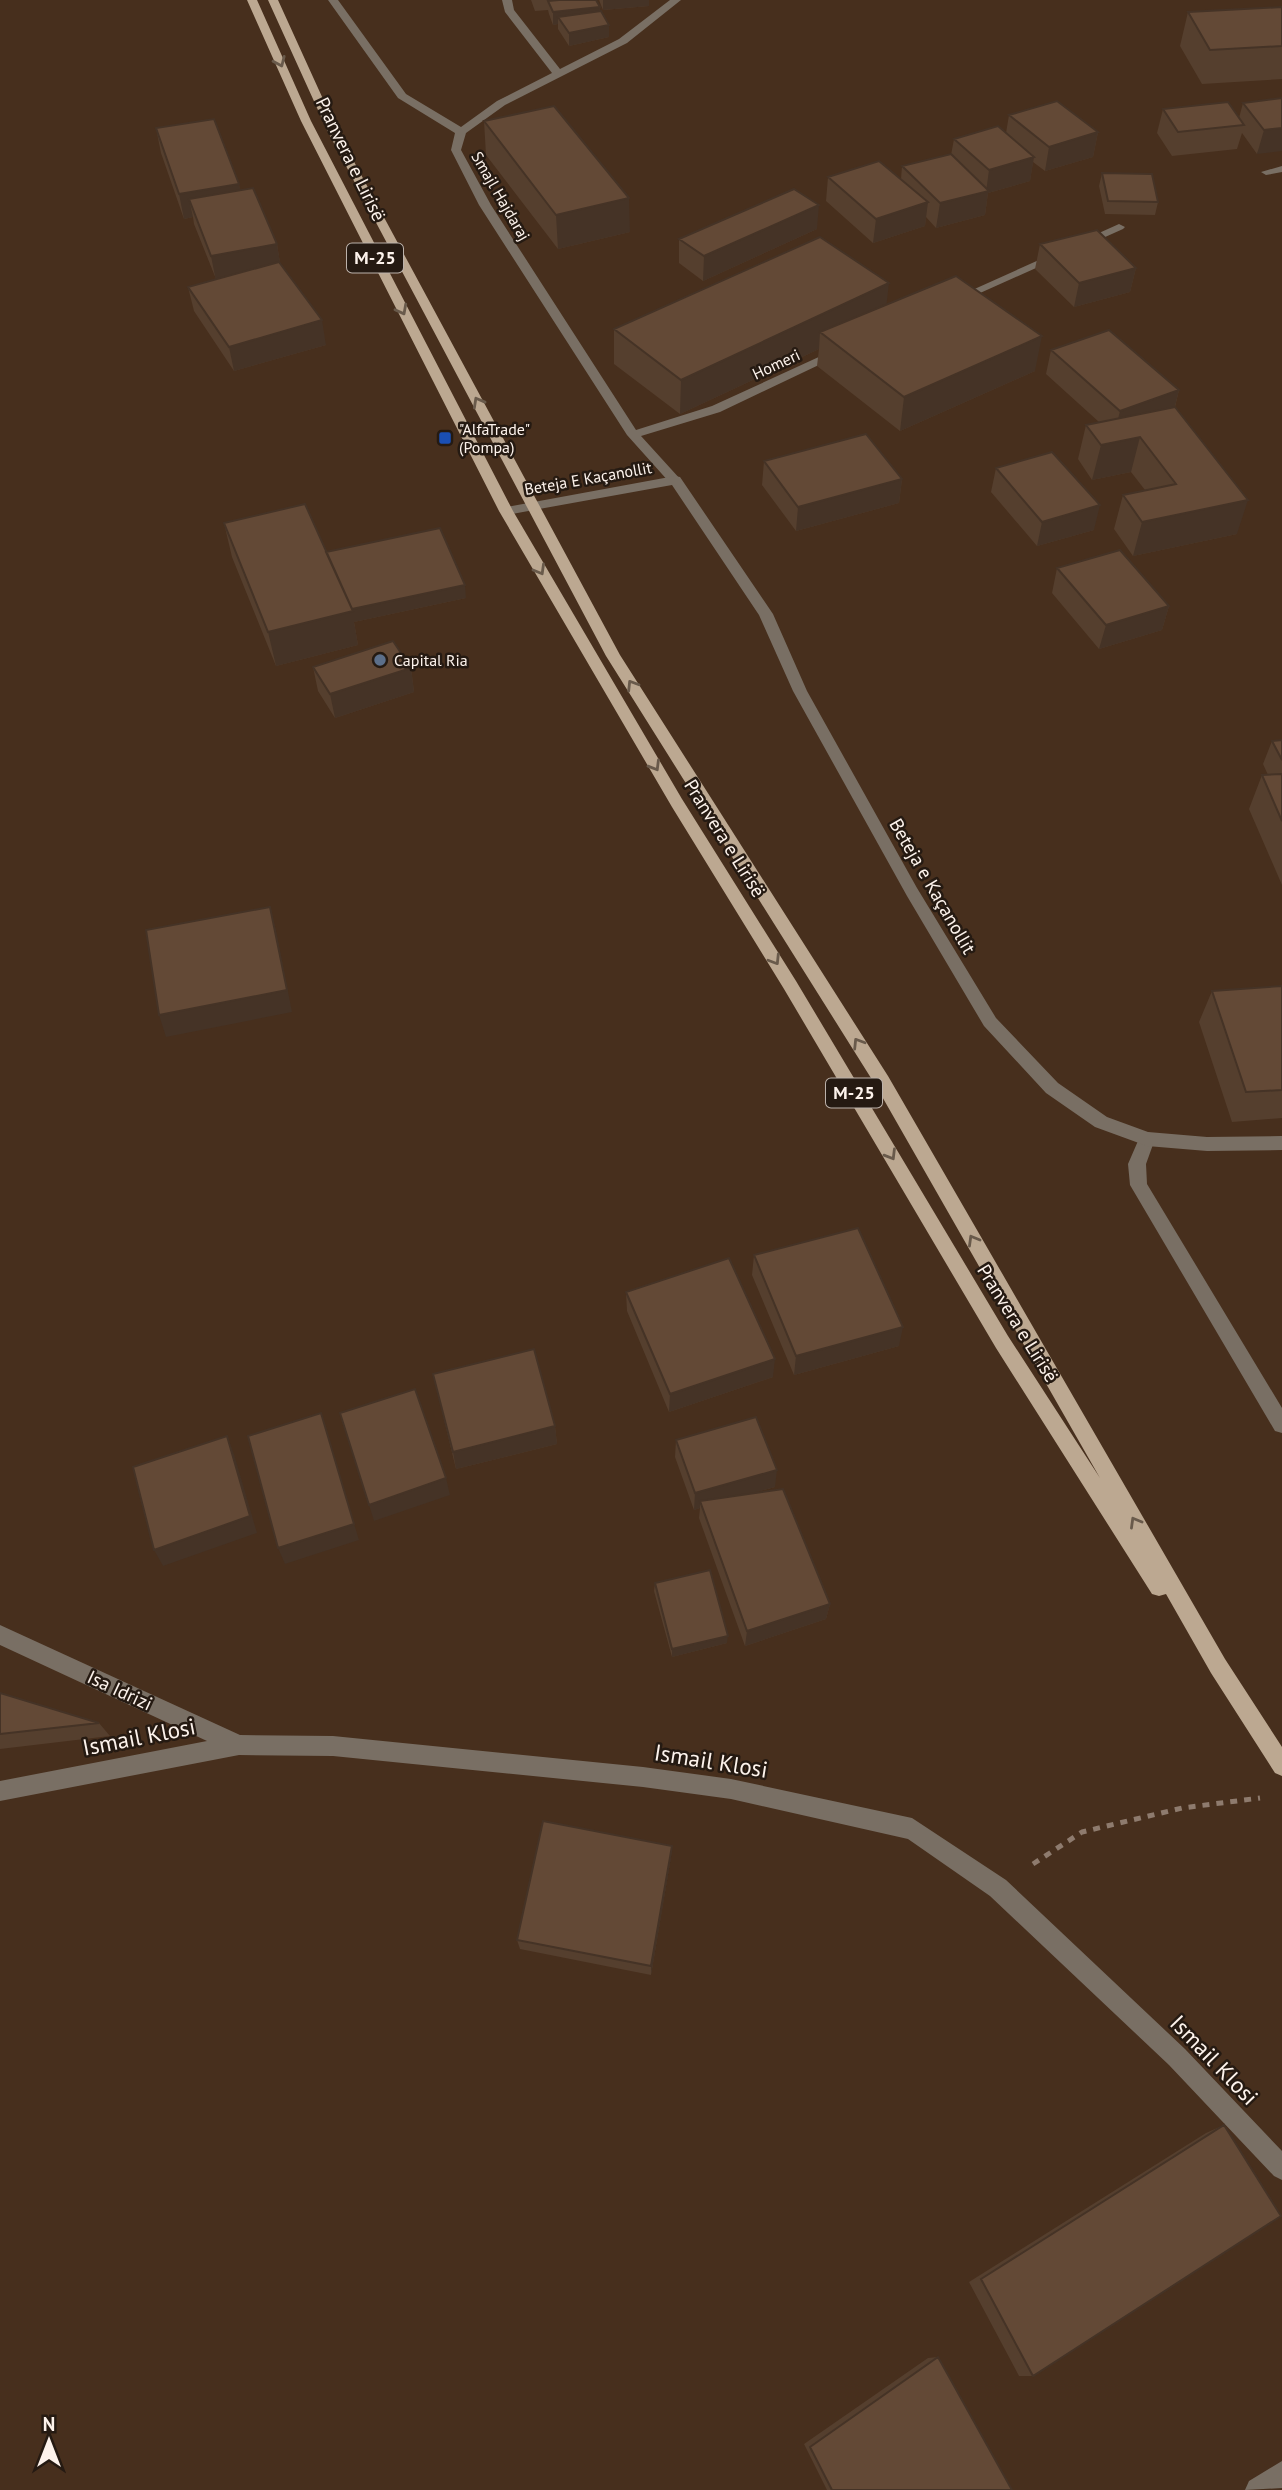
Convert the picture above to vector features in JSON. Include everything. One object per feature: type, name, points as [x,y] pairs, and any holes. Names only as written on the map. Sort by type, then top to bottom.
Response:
[{"type":"main road","name":"Pranvera e Lirisë","points":[[252,0],[306,121],[506,511],[677,803],[790,985],[1002,1342],[1177,1614],[1217,1666]]},
{"type":"main road","name":"Pranvera e Lirisë","points":[[273,0],[333,132],[613,656],[882,1082],[1217,1666],[1282,1766]]},
{"type":"street","points":[[333,0],[402,96],[461,132]]},
{"type":"street","points":[[507,0],[509,10],[558,73]]},
{"type":"street","name":"Smajl Hajdaraj","points":[[675,480],[633,435],[485,205],[456,150],[461,132],[501,103],[623,41],[676,0]]},
{"type":"street","points":[[1266,172],[1282,169]]},
{"type":"street","points":[[941,307],[1119,227]]},
{"type":"street","name":"Homeri","points":[[633,435],[716,409],[853,346]]},
{"type":"street","name":"Beteja E Kaçanollit","points":[[506,511],[675,480]]},
{"type":"street","name":"Beteja e Kaçanollit","points":[[675,480],[766,614],[807,702],[990,1022],[1052,1088],[1101,1122],[1147,1139],[1207,1144],[1282,1143]]},
{"type":"street","points":[[1147,1139],[1137,1164],[1139,1185],[1282,1425]]},
{"type":"street","name":"Isa Idrizi","points":[[0,1635],[239,1745]]},
{"type":"street","name":"Ismail Klosi","points":[[0,1791],[239,1745],[333,1746],[643,1777],[731,1789],[912,1829],[998,1888],[1177,2057],[1282,2168]]},
{"type":"street","points":[[1258,2490],[1282,2473]]},
{"type":"path","points":[[998,1888],[1082,1832],[1182,1808],[1269,1797]]},
{"type":"building","points":[[596,0],[600,7],[553,12],[548,1]]},
{"type":"building","points":[[1282,7],[1282,46],[1210,50],[1188,12]]},
{"type":"building","points":[[601,11],[609,25],[569,33],[558,17]]},
{"type":"building","points":[[1282,98],[1282,128],[1264,130],[1243,103]]},
{"type":"building","points":[[1057,101],[1098,132],[1049,147],[1009,115]]},
{"type":"building","points":[[1228,102],[1244,125],[1178,132],[1163,109]]},
{"type":"building","points":[[554,106],[629,198],[556,215],[484,121]]},
{"type":"building","points":[[214,119],[239,184],[179,194],[156,128]]},
{"type":"building","points":[[998,126],[1034,157],[989,170],[954,139]]},
{"type":"building","points":[[951,154],[989,191],[940,203],[902,166]]},
{"type":"building","points":[[879,161],[928,202],[876,219],[828,177]]},
{"type":"building","points":[[1102,173],[1152,174],[1158,202],[1108,201]]},
{"type":"building","points":[[253,188],[277,244],[211,256],[189,199]]},
{"type":"building","points":[[794,189],[819,205],[704,256],[679,239]]},
{"type":"building","points":[[1097,230],[1136,268],[1079,283],[1040,244]]},
{"type":"building","points":[[820,237],[889,283],[681,380],[614,329]]},
{"type":"building","points":[[279,262],[322,320],[229,347],[188,287]]},
{"type":"building","points":[[956,276],[1042,336],[904,397],[820,332]]},
{"type":"building","points":[[1109,330],[1179,390],[1120,411],[1051,350]]},
{"type":"building","points":[[1175,407],[1248,500],[1142,522],[1123,495],[1176,484],[1140,437],[1101,445],[1086,425]]},
{"type":"building","points":[[866,434],[902,479],[798,507],[764,461]]},
{"type":"building","points":[[1052,452],[1100,505],[1042,522],[996,468]]},
{"type":"building","points":[[305,504],[353,611],[268,632],[224,523]]},
{"type":"building","points":[[440,528],[465,585],[352,609],[326,552]]},
{"type":"building","points":[[1120,550],[1169,606],[1106,625],[1057,568]]},
{"type":"building","points":[[393,641],[411,668],[330,694],[313,667]]},
{"type":"building","points":[[1282,740],[1282,760],[1272,741]]},
{"type":"building","points":[[1282,774],[1282,821],[1262,775]]},
{"type":"building","points":[[270,907],[287,990],[159,1015],[146,930]]},
{"type":"building","points":[[1282,986],[1282,1090],[1246,1092],[1212,991]]},
{"type":"building","points":[[858,1228],[903,1327],[796,1356],[754,1255]]},
{"type":"building","points":[[729,1258],[775,1359],[670,1394],[626,1292]]},
{"type":"building","points":[[534,1349],[555,1426],[453,1452],[433,1374]]},
{"type":"building","points":[[415,1389],[446,1478],[369,1505],[340,1413]]},
{"type":"building","points":[[321,1413],[354,1524],[278,1548],[248,1436]]},
{"type":"building","points":[[756,1417],[777,1470],[695,1493],[676,1440]]},
{"type":"building","points":[[227,1436],[250,1516],[154,1550],[133,1467]]},
{"type":"building","points":[[783,1489],[830,1604],[747,1631],[700,1501]]},
{"type":"building","points":[[710,1570],[728,1636],[672,1649],[655,1583]]},
{"type":"building","points":[[0,1693],[99,1723],[0,1734]]},
{"type":"building","points":[[543,1821],[672,1846],[651,1966],[517,1940]]},
{"type":"building","points":[[1224,2125],[1281,2216],[1033,2376],[981,2279]]},
{"type":"building","points":[[938,2357],[1012,2490],[832,2490],[810,2447]]},
{"type":"place","name":"\"AlfaTrade\" (Pompa)","points":[[445,438]]},
{"type":"place","name":"Capital Ria","points":[[380,660]]}]
